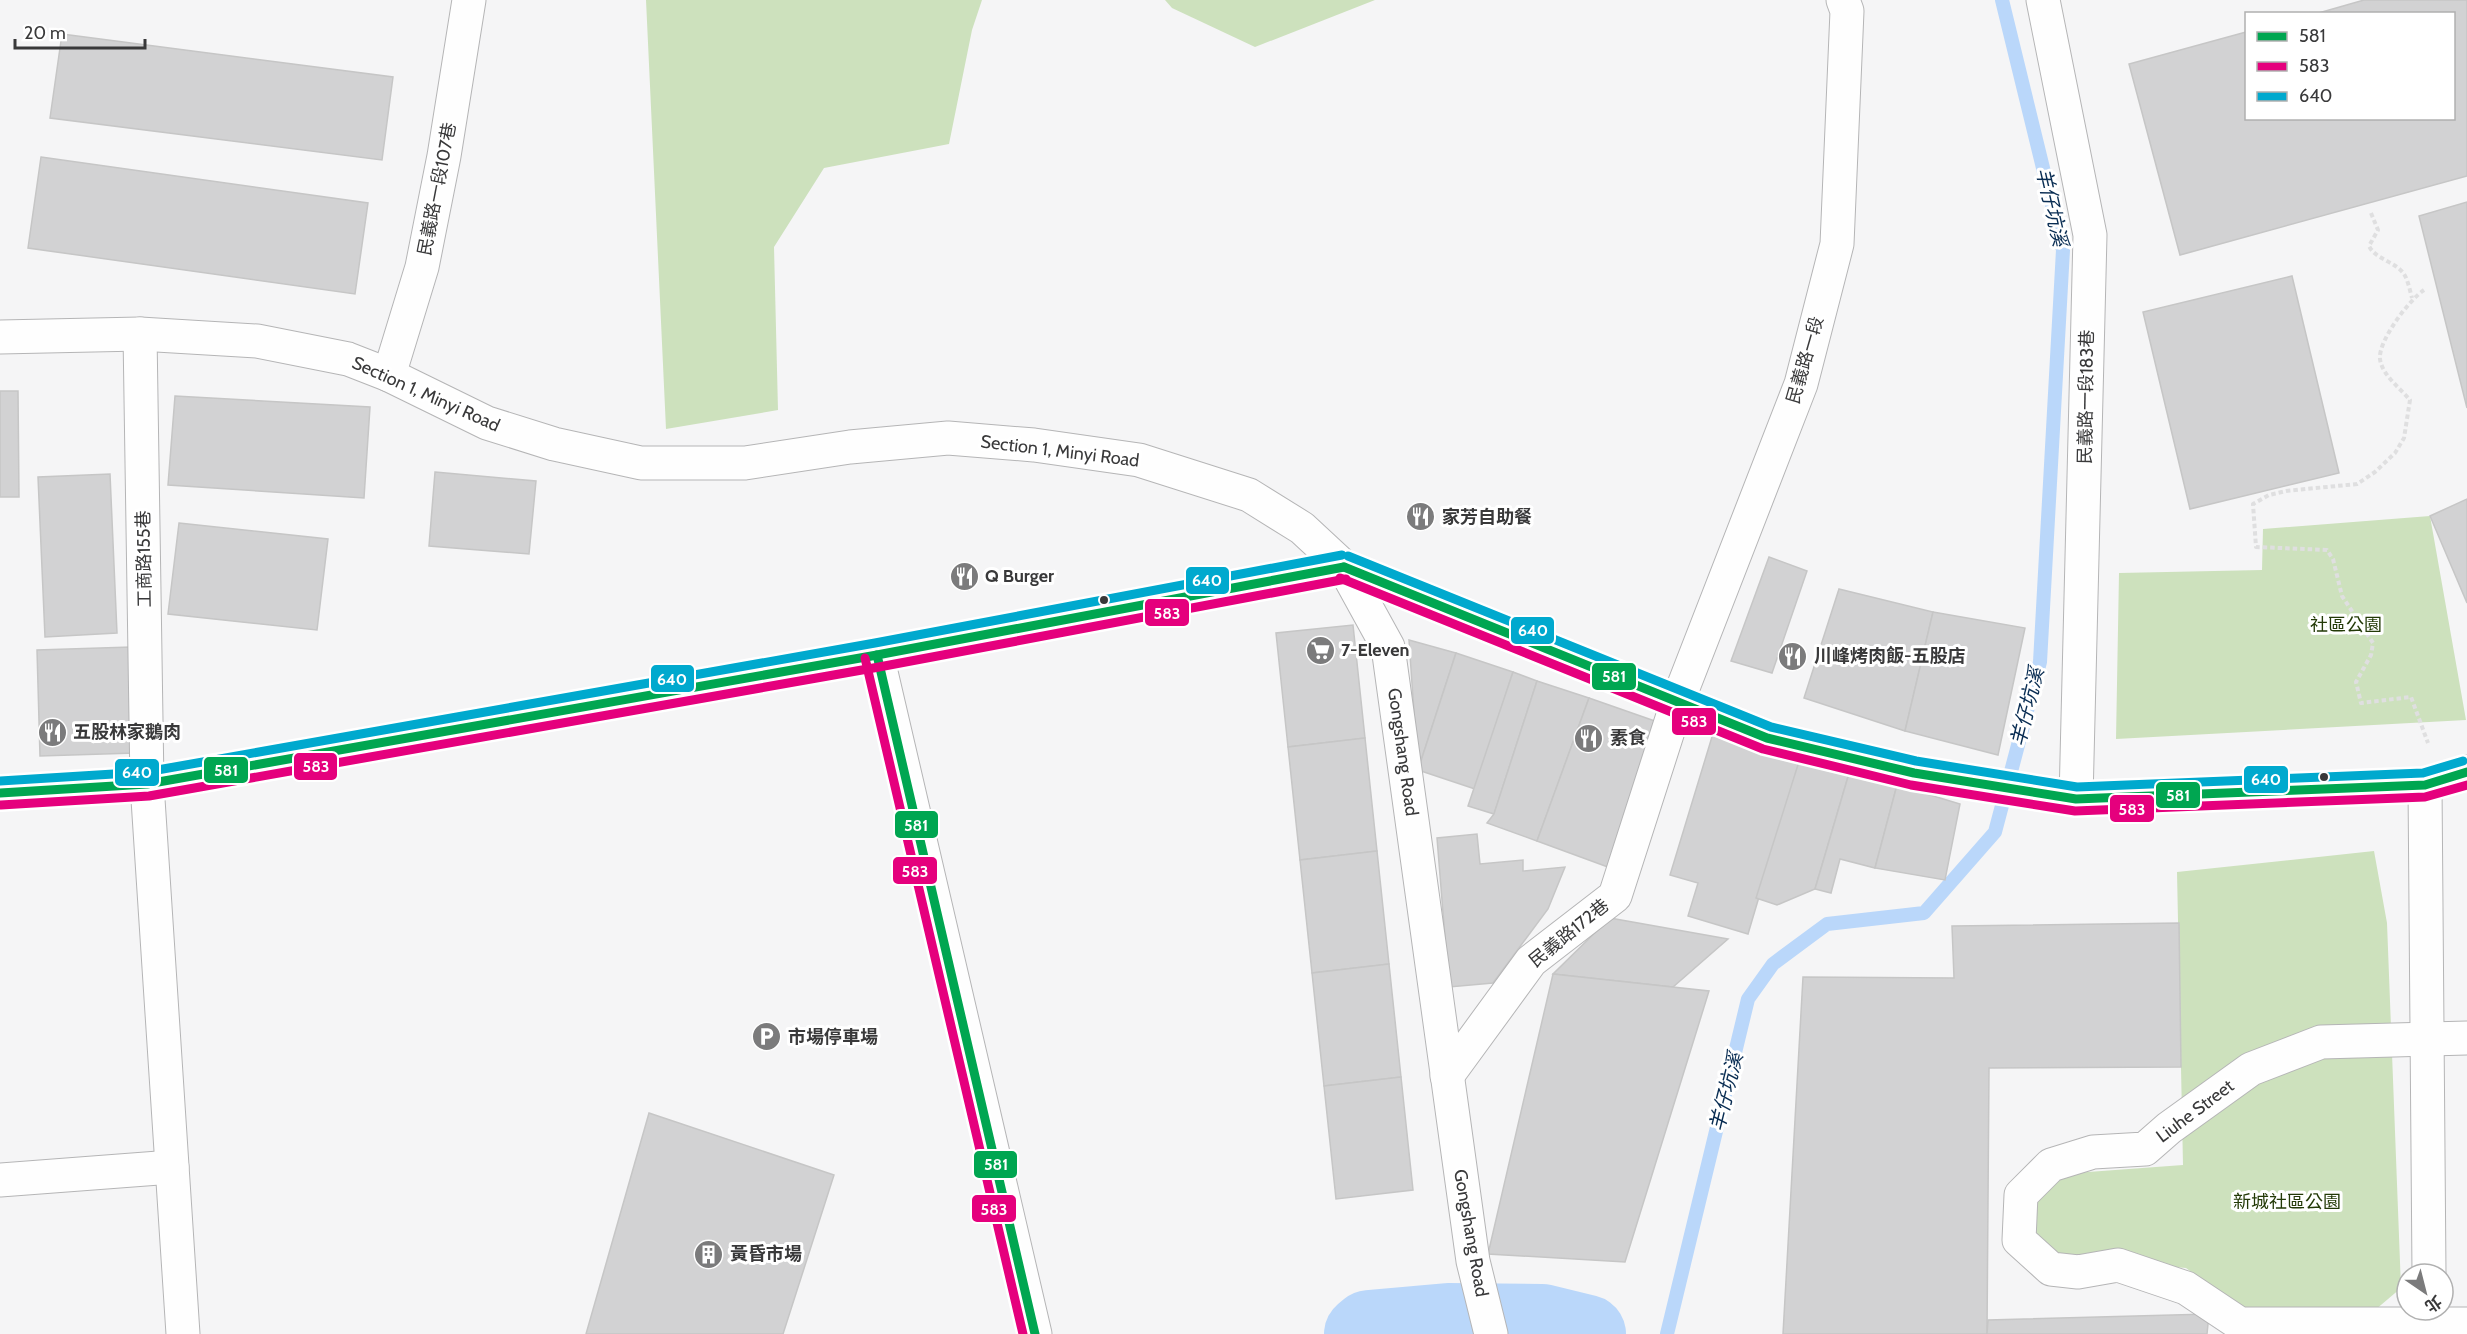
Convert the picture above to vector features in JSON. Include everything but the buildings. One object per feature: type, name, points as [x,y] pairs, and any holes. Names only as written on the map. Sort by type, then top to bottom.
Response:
[{"type":"street","name":"民義路一段107巷","points":[[389,375],[422,267],[444,156],[470,0]]},
{"type":"street","name":"民義路一段","points":[[1677,703],[1802,384],[1837,244],[1847,11],[1843,0]]},
{"type":"street","name":"民義路一段183巷","points":[[2043,0],[2090,235],[2076,799]]},
{"type":"street","name":"Section 1, Minyi Road","points":[[0,337],[140,334],[257,341],[348,359],[389,375],[487,423],[554,444],[641,463],[745,463],[850,447],[948,438],[1034,445],[1139,460],[1249,495],[1302,528],[1344,567],[1677,703],[1767,738],[1914,773],[2076,799],[2445,779]]},
{"type":"street","name":"工商路155巷","points":[[140,334],[147,784],[183,1334]]},
{"type":"street","points":[[0,793],[147,784],[877,655],[1344,567]]},
{"type":"street","name":"Gongshang Road","points":[[1344,567],[1388,647],[1473,1261],[1491,1334]]},
{"type":"street","points":[[877,655],[1035,1334]]},
{"type":"street","name":"民義路172巷","points":[[1447,1076],[1531,961],[1615,896],[1677,703]]},
{"type":"street","points":[[2429,1262],[2427,1038],[2445,779]]},
{"type":"street","name":"Liuhe Street","points":[[2395,1318],[2240,1324],[2186,1288],[2118,1265],[2078,1272],[2052,1269],[2019,1240],[2021,1195],[2051,1165],[2093,1152],[2145,1149],[2169,1128],[2251,1069],[2321,1042],[2467,1038]]},
{"type":"street","points":[[0,1180],[172,1167]]},
{"type":"path","points":[[2371,213],[2378,230],[2369,246],[2373,253],[2390,262],[2404,274],[2412,298]]},
{"type":"path","points":[[2424,290],[2412,298],[2383,344],[2380,358],[2391,380],[2410,400],[2404,438],[2396,453],[2388,462],[2357,484],[2286,491],[2269,495],[2253,504],[2256,547],[2327,550],[2333,559],[2342,596],[2373,643],[2371,655],[2356,682],[2361,703],[2411,697],[2445,779]]},
{"type":"green space","points":[[646,0],[982,0],[972,30],[949,144],[824,168],[774,247],[778,410],[666,429]]},
{"type":"green space","points":[[1165,0],[1375,0],[1255,47],[1172,8]]},
{"type":"green space","name":"社區公園","points":[[2430,516],[2466,720],[2116,739],[2119,573],[2262,570],[2263,529]]},
{"type":"green space","name":"新城社區公園","points":[[2374,851],[2387,923],[2400,1262],[2395,1262],[2395,1293],[2368,1316],[2246,1313],[2186,1268],[2116,1262],[2063,1263],[2033,1236],[2033,1202],[2061,1174],[2183,1165],[2177,872]]},
{"type":"waterway","name":"羊仔坑溪","points":[[1667,1334],[1748,999],[1773,964],[1827,924],[1924,913],[1995,832],[2040,662],[2063,250],[2002,0]]},
{"type":"waterway","points":[[1363,1334],[1369,1329],[1448,1322],[1542,1323],[1587,1334]]},
{"type":"transit line","name":"640","points":[[0,781],[146,772],[875,643],[1342,555]]},
{"type":"transit line","name":"640","points":[[1348,556],[1771,727],[1916,761],[2077,787],[2423,773],[2463,761]]},
{"type":"transit line","name":"581","points":[[1344,567],[1767,738],[1914,773],[2076,799],[2425,785],[2467,772]]},
{"type":"transit line","name":"581","points":[[0,793],[147,784],[877,655],[1344,567]]},
{"type":"transit line","name":"583","points":[[1340,578],[1763,749],[1911,785],[2075,811],[2425,797],[2467,785]]},
{"type":"transit line","name":"583","points":[[1,805],[149,796],[879,667],[1346,579]]},
{"type":"transit line","name":"581","points":[[877,655],[1035,1334]]},
{"type":"transit line","name":"583","points":[[865,658],[1023,1334]]},
{"type":"place","name":"家芳自助餐","points":[[1421,517]]},
{"type":"place","name":"Q Burger","points":[[964,576]]},
{"type":"place","name":"7-Eleven","points":[[1320,650]]},
{"type":"place","name":"川峰烤肉飯-五股店","points":[[1793,656]]},
{"type":"place","name":"五股林家鵝肉","points":[[52,732]]},
{"type":"place","name":"素食","points":[[1589,738]]},
{"type":"place","name":"市場停車場","points":[[767,1037]]},
{"type":"place","name":"黃昏市場","points":[[709,1254]]}]
